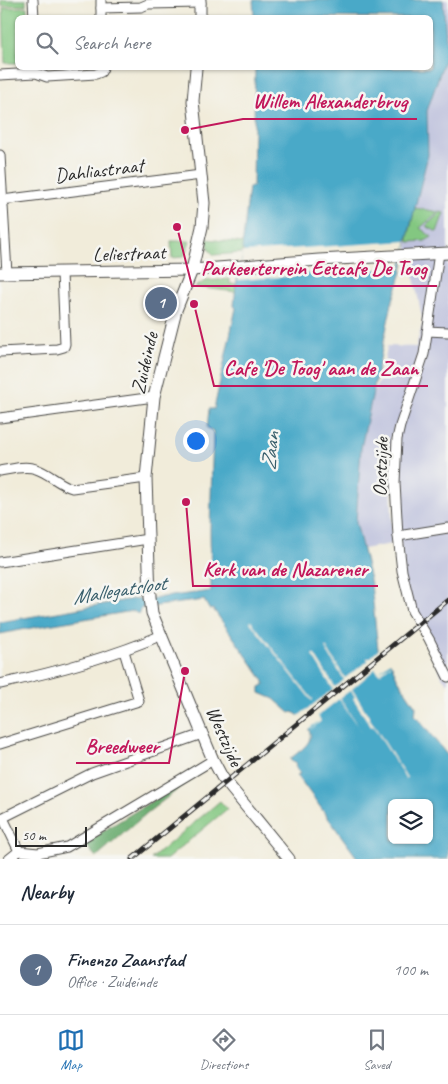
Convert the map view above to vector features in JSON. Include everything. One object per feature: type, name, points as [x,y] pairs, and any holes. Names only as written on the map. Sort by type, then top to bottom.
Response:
[{"type":"street","points":[[33,0],[34,15]]},
{"type":"street","points":[[101,9],[200,1],[200,15]]},
{"type":"street","points":[[0,75],[36,70],[47,77],[96,74],[102,70]]},
{"type":"street","name":"Zuideinde","points":[[152,613],[146,478],[154,397],[176,310],[192,270],[202,227],[204,203],[193,101],[196,70]]},
{"type":"street","points":[[0,155],[3,273]]},
{"type":"street","name":"Dahliastraat","points":[[2,200],[201,175]]},
{"type":"street","name":"Leliestraat","points":[[3,273],[192,270],[446,251]]},
{"type":"street","name":"Oostzijde","points":[[446,251],[427,331],[424,354],[404,412],[397,439],[396,484],[398,536],[402,571],[412,611],[429,639],[448,677]]},
{"type":"street","points":[[0,352],[57,350],[64,347],[62,273]]},
{"type":"street","points":[[427,331],[448,332]]},
{"type":"street","points":[[0,418],[154,397]]},
{"type":"street","points":[[0,471],[27,467],[35,468],[64,486],[72,488],[146,478]]},
{"type":"street","points":[[398,536],[448,528]]},
{"type":"street","points":[[0,562],[148,539]]},
{"type":"street","name":"Westzijde","points":[[152,613],[213,760],[222,777],[284,857]]},
{"type":"street","points":[[0,684],[56,672],[124,651],[162,635]]},
{"type":"street","points":[[0,744],[139,701],[124,651]]},
{"type":"street","points":[[19,852],[2,818],[92,773],[202,734]]},
{"type":"street","points":[[9,859],[19,852],[38,853],[67,847],[213,760]]},
{"type":"shaded area","points":[[440,0],[448,0],[448,684],[442,677],[403,581],[393,435],[395,425],[391,437],[392,544],[363,549],[356,522],[361,413],[382,376],[387,346],[416,347],[423,322],[406,238],[424,110],[443,51]]},
{"type":"green space","points":[[1,0],[26,0],[26,5],[1,6]]},
{"type":"green space","points":[[27,7],[27,15],[15,15],[15,63],[5,63],[3,8]]},
{"type":"green space","points":[[415,208],[439,212],[420,228],[432,237],[425,241],[409,242],[408,238]]},
{"type":"green space","points":[[441,212],[444,213],[437,232],[426,226]]},
{"type":"green space","points":[[207,239],[243,243],[242,253],[214,255],[209,250]]},
{"type":"green space","points":[[171,241],[190,241],[184,257],[172,258]]},
{"type":"green space","points":[[230,279],[230,284],[236,284],[236,292],[195,287],[205,281]]},
{"type":"green space","points":[[190,780],[147,813],[96,857],[84,843],[165,793]]},
{"type":"green space","points":[[220,801],[227,809],[167,859],[151,859]]},
{"type":"water","name":"Zaan","points":[[253,0],[443,0],[447,52],[427,111],[428,155],[407,240],[402,272],[392,303],[361,448],[356,522],[371,584],[378,649],[392,665],[397,678],[416,707],[415,715],[448,756],[448,859],[358,859],[297,775],[300,774],[295,766],[296,764],[290,759],[308,743],[310,734],[308,728],[297,715],[292,712],[290,713],[274,699],[260,693],[260,687],[264,685],[264,681],[214,610],[209,609],[204,600],[141,608],[138,614],[133,611],[0,634],[0,622],[139,598],[140,600],[211,591],[210,529],[213,431],[207,428],[209,409],[214,409],[236,308],[234,306],[236,284],[244,251],[242,249],[249,187],[253,187],[255,70],[433,70],[433,15],[254,15]]},
{"type":"pier","points":[[407,241],[401,268],[238,280],[243,252]]},
{"type":"pier","points":[[250,622],[313,700],[312,701]]},
{"type":"pier","points":[[326,647],[345,678],[368,661],[367,658],[370,658],[380,648],[391,661],[380,671],[393,663],[380,674],[375,669],[352,689],[370,718],[368,720],[370,719],[406,779],[353,698],[355,697],[351,690],[340,698],[362,733],[339,699],[318,716],[321,721],[308,732],[319,721],[307,730],[297,717],[333,689],[312,655],[314,654],[335,687],[344,680]]},
{"type":"railway","points":[[132,859],[448,600]]},
{"type":"place","name":"Willem Alexanderbrug","points":[[185,130]]},
{"type":"place","name":"Parkeerterrein Eetcafe De Toog","points":[[177,227]]},
{"type":"place","name":"Finenzo Zaanstad","points":[[161,303]]},
{"type":"place","name":"Cafe 'De Toog' aan de Zaan","points":[[194,304]]},
{"type":"place","name":"Kerk van de Nazarener","points":[[186,502]]},
{"type":"place","name":"Breedweer","points":[[185,671]]},
{"type":"water label","name":"Mallegatsloot","points":[[119,590]]}]
